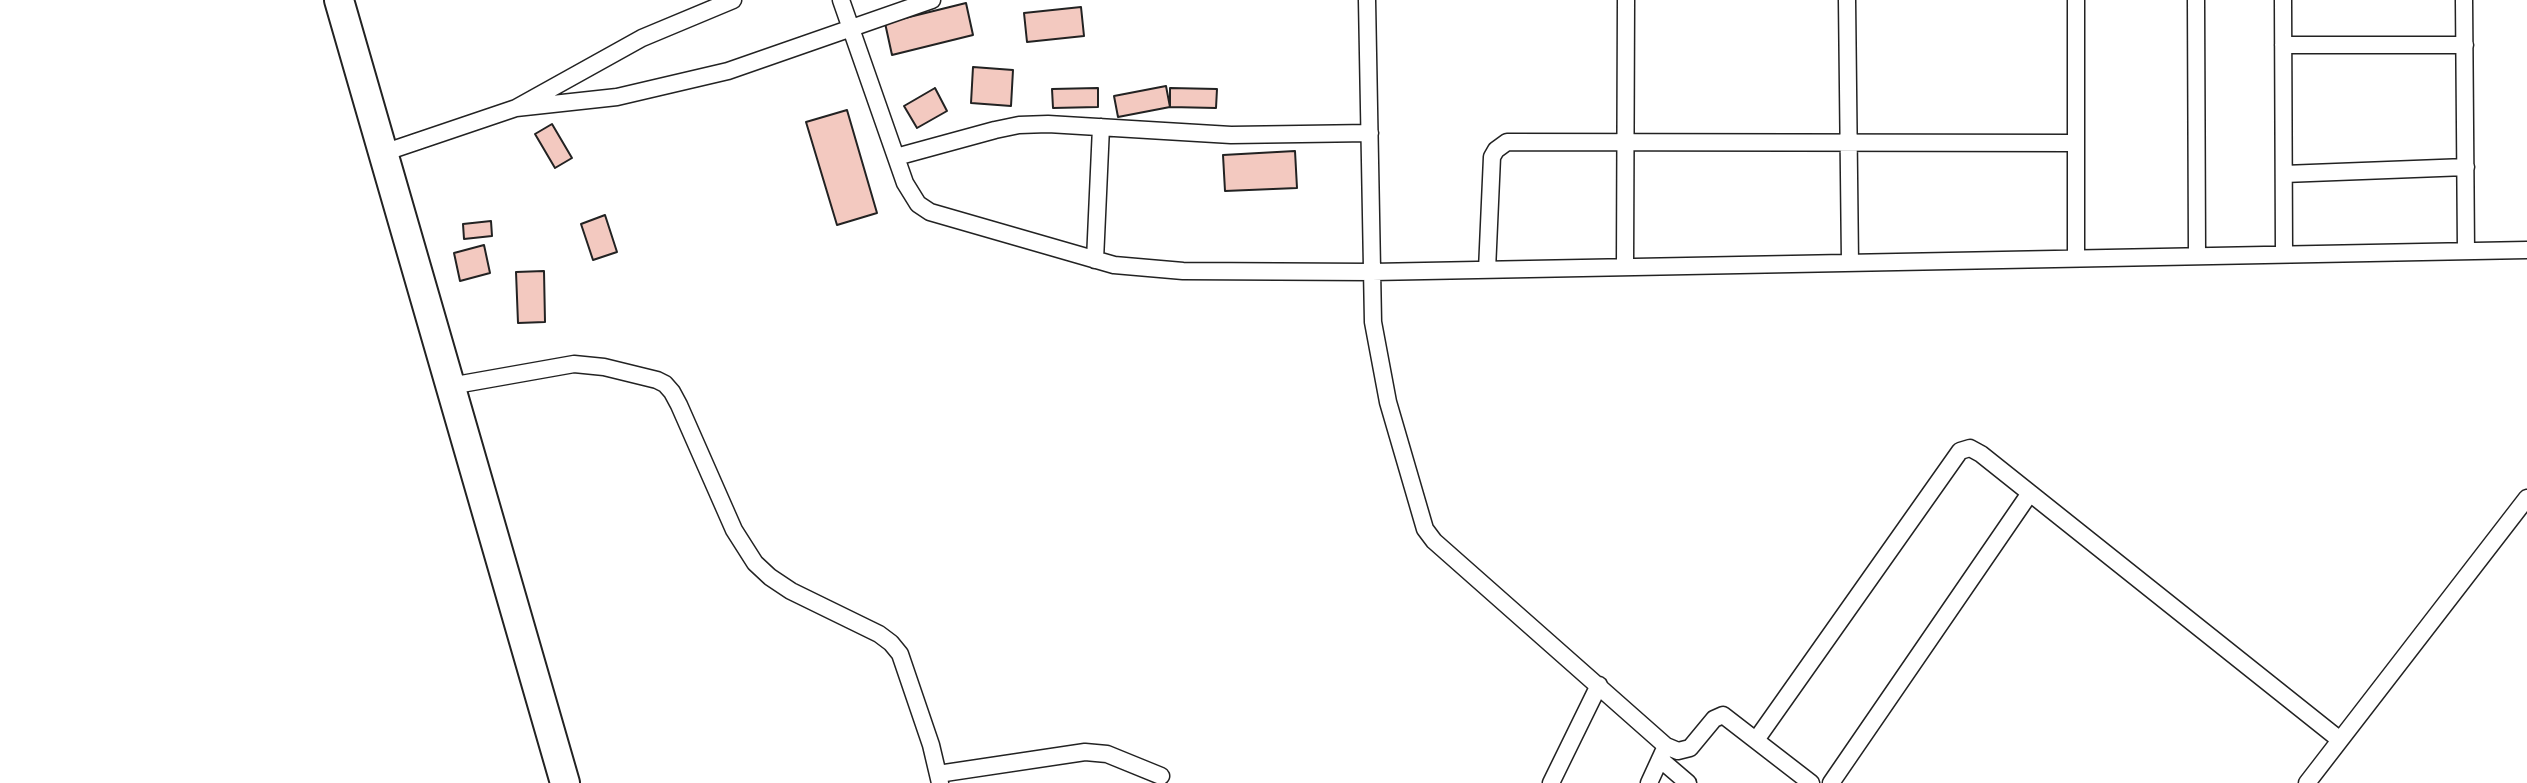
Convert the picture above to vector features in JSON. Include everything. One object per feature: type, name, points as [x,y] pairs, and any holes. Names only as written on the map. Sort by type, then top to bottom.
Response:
[{"type":"highway","points":[[339,0],[565,783]]},
{"type":"street","points":[[383,153],[516,108],[642,38],[733,0]]},
{"type":"street","points":[[841,0],[896,157],[911,195],[918,204],[930,212],[1095,260],[1147,270],[1372,272],[2527,250]]},
{"type":"street","points":[[516,108],[596,100],[658,89],[728,71],[932,0]]},
{"type":"street","points":[[1367,0],[1373,322],[1388,402],[1425,529],[1434,541],[1599,685],[1663,752],[1688,783]]},
{"type":"street","points":[[1625,267],[1626,0]]},
{"type":"street","points":[[1847,0],[1850,262]]},
{"type":"street","points":[[2076,0],[2076,257]]},
{"type":"street","points":[[2196,0],[2197,255]]},
{"type":"street","points":[[2283,0],[2284,254]]},
{"type":"street","points":[[2464,0],[2466,251]]},
{"type":"street","points":[[2283,45],[2465,45]]},
{"type":"street","points":[[896,157],[1019,125],[1048,124],[1231,135],[1370,132]]},
{"type":"street","points":[[1095,260],[1101,127]]},
{"type":"street","points":[[1487,270],[1492,157],[1502,145],[1513,141],[2076,143]]},
{"type":"street","points":[[2284,174],[2466,167]]},
{"type":"street","points":[[450,386],[573,364],[604,367],[665,384],[679,405],[734,530],[755,563],[769,577],[791,591],[879,634],[900,654],[932,745],[939,779],[1085,752],[1107,754],[1161,776]]},
{"type":"street","points":[[1756,740],[1960,452],[1970,448],[1976,450],[2340,740]]},
{"type":"street","points":[[1831,783],[2030,493]]},
{"type":"street","points":[[2307,783],[2527,498]]},
{"type":"street","points":[[1551,783],[1599,685]]},
{"type":"street","points":[[1663,752],[1689,748],[1720,715],[1728,717],[1811,783]]},
{"type":"street","points":[[1649,783],[1663,752]]},
{"type":"building","points":[[966,3],[973,35],[892,55],[885,23]]},
{"type":"building","points":[[1081,7],[1084,36],[1027,42],[1024,13]]},
{"type":"building","points":[[973,67],[1013,70],[1011,106],[971,103]]},
{"type":"building","points":[[1166,86],[1170,107],[1118,117],[1114,96]]},
{"type":"building","points":[[935,88],[947,111],[917,128],[904,106]]},
{"type":"building","points":[[1098,88],[1098,107],[1053,108],[1052,89]]},
{"type":"building","points":[[1170,88],[1217,89],[1216,108],[1170,107]]},
{"type":"building","points":[[847,110],[877,213],[837,225],[806,122]]},
{"type":"building","points":[[552,124],[572,158],[555,168],[535,134]]},
{"type":"building","points":[[1295,151],[1297,188],[1225,191],[1223,155]]},
{"type":"building","points":[[605,215],[617,252],[593,260],[581,224]]},
{"type":"building","points":[[491,221],[492,236],[464,239],[463,224]]},
{"type":"building","points":[[484,245],[490,273],[460,281],[454,253]]},
{"type":"building","points":[[544,271],[545,322],[518,323],[516,272]]}]
